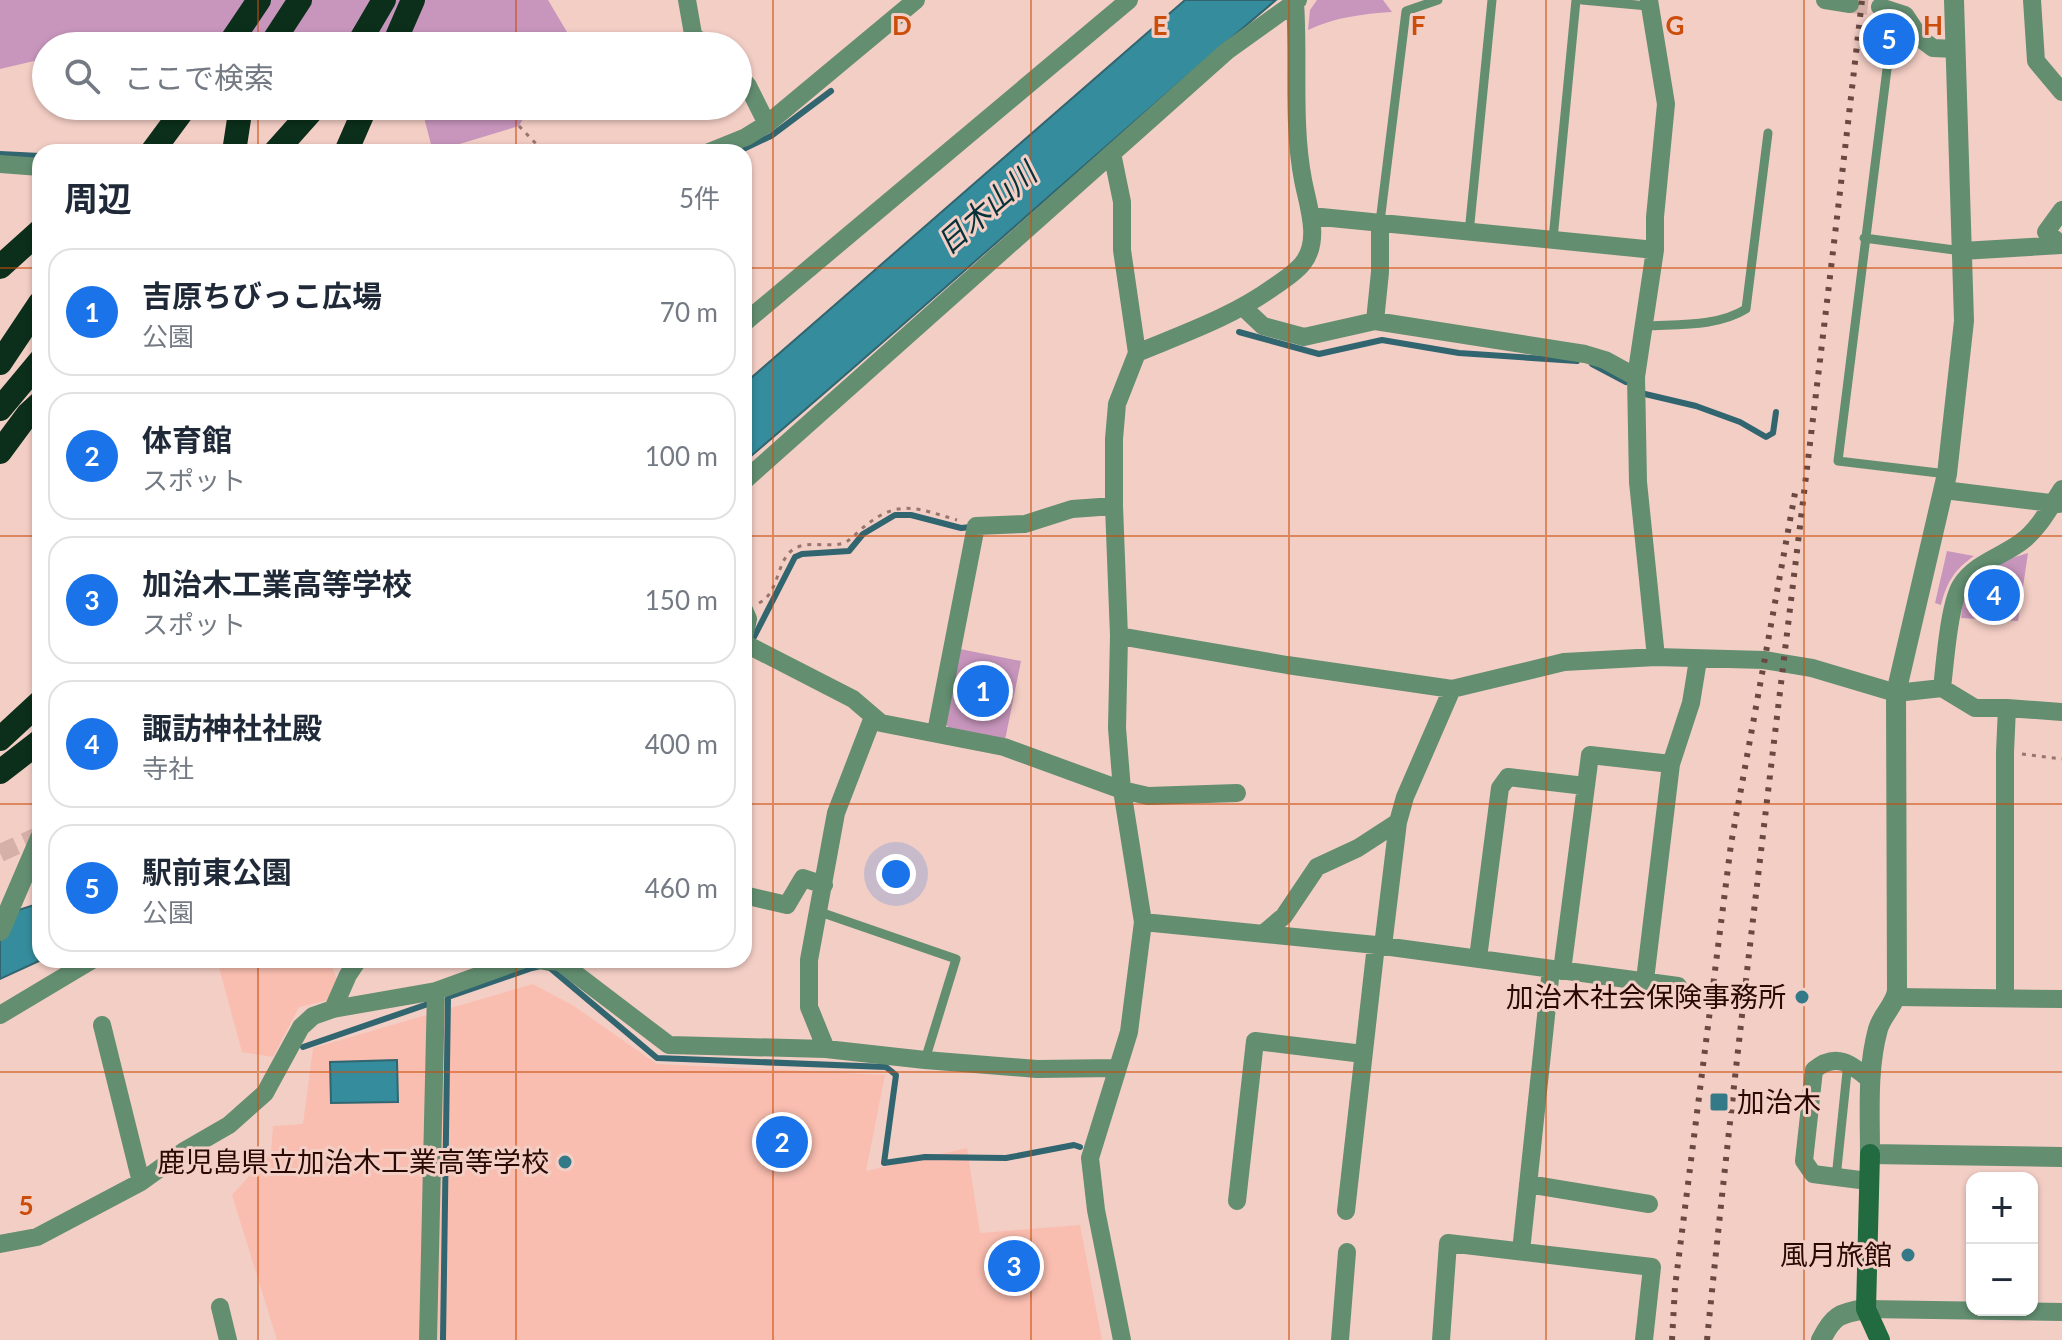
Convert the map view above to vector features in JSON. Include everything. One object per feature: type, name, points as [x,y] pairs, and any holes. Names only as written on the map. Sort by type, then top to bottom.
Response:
[{"type":"highway","points":[[237,32],[259,0]]},
{"type":"highway","points":[[279,32],[300,0]]},
{"type":"highway","points":[[365,32],[384,0]]},
{"type":"highway","points":[[399,32],[413,0]]},
{"type":"highway","points":[[158,144],[176,120]]},
{"type":"highway","points":[[235,144],[239,120]]},
{"type":"highway","points":[[282,144],[304,120]]},
{"type":"highway","points":[[349,144],[360,120]]},
{"type":"highway","points":[[0,267],[32,238]]},
{"type":"highway","points":[[0,363],[32,315]]},
{"type":"highway","points":[[0,409],[32,371]]},
{"type":"highway","points":[[0,452],[32,410]]},
{"type":"highway","points":[[0,739],[32,709]]},
{"type":"highway","points":[[0,772],[31,748]]},
{"type":"highway","points":[[0,779],[31,748]]},
{"type":"main road","points":[[1870,1154],[1866,1309],[1880,1340]]},
{"type":"street","points":[[687,0],[693,32]]},
{"type":"street","points":[[729,144],[767,124],[916,0]]},
{"type":"street","points":[[752,316],[1129,0]]},
{"type":"street","points":[[1825,0],[1850,4]]},
{"type":"street","points":[[1954,0],[1964,321],[1945,482],[1896,693],[1896,997],[1879,1024],[1873,1051],[1870,1154],[2062,1157]]},
{"type":"street","points":[[2032,0],[2036,61],[2062,92]]},
{"type":"street","points":[[752,474],[1227,51],[1296,1]]},
{"type":"street","points":[[1137,353],[1244,308],[1303,264],[1311,248],[1311,216],[1302,178],[1297,131],[1296,1]]},
{"type":"street","points":[[1648,3],[1666,104],[1655,217],[1655,250],[1636,377],[1638,482],[1656,657]]},
{"type":"street","points":[[1880,7],[1905,15],[1921,39],[1933,48],[1956,49]]},
{"type":"street","points":[[752,94],[767,124]]},
{"type":"street","points":[[1112,153],[1122,202],[1122,250],[1137,353],[1117,404],[1114,506],[1119,636],[1117,728],[1122,790],[1143,922],[1129,1032],[1090,1158],[1096,1210],[1122,1340]]},
{"type":"street","points":[[0,164],[32,166]]},
{"type":"street","points":[[1962,251],[2062,245],[2046,232],[2062,210]]},
{"type":"street","points":[[1311,216],[1655,250]]},
{"type":"street","points":[[1375,321],[1380,272],[1380,222]]},
{"type":"street","points":[[1244,308],[1263,326],[1304,337],[1375,321],[1585,354],[1605,360],[1636,377]]},
{"type":"street","points":[[1942,688],[1960,586],[1983,563],[2032,534],[2058,499],[1945,482]]},
{"type":"street","points":[[936,732],[976,526],[1025,524],[1072,509],[1114,506]]},
{"type":"street","points":[[1119,636],[1452,689],[1564,662],[1656,657],[1764,660],[1812,668],[1896,693],[1942,688],[1975,708],[2062,712]]},
{"type":"street","points":[[752,644],[853,699],[881,723],[1022,752],[1122,790],[1148,796],[1237,793]]},
{"type":"street","points":[[1645,980],[1671,764],[1691,703],[1698,660]]},
{"type":"street","points":[[1346,1211],[1363,1054],[1398,822],[1405,797],[1452,689]]},
{"type":"street","points":[[2005,998],[2007,708]]},
{"type":"street","points":[[826,1049],[809,1007],[809,960],[836,813],[873,717]]},
{"type":"street","points":[[1521,1251],[1556,970],[1590,755],[1671,764]]},
{"type":"street","points":[[1478,958],[1500,788],[1508,777],[1585,786]]},
{"type":"street","points":[[1264,933],[1284,916],[1317,867],[1358,848],[1398,822]]},
{"type":"street","points":[[0,931],[32,855]]},
{"type":"street","points":[[752,897],[787,905],[803,878],[824,885]]},
{"type":"street","points":[[1143,922],[1380,946],[1678,986]]},
{"type":"street","points":[[0,1015],[79,968]]},
{"type":"street","points":[[333,1009],[353,968]]},
{"type":"street","points":[[0,1244],[37,1237],[141,1182],[184,1151],[229,1125],[265,1093],[301,1027],[313,1016],[333,1009],[436,991],[500,968]]},
{"type":"street","points":[[568,968],[669,1045],[826,1049],[1037,1069],[1117,1068]]},
{"type":"street","points":[[428,1340],[436,991]]},
{"type":"street","points":[[1896,997],[2062,999]]},
{"type":"street","points":[[102,1025],[141,1182]]},
{"type":"street","points":[[1237,1201],[1255,1041],[1363,1054]]},
{"type":"street","points":[[1868,1181],[1813,1174],[1804,1161],[1814,1070],[1824,1062],[1848,1062],[1870,1080]]},
{"type":"street","points":[[1528,1184],[1649,1204]]},
{"type":"street","points":[[1441,1340],[1448,1243],[1652,1267],[1644,1340]]},
{"type":"street","points":[[1340,1340],[1347,1252]]},
{"type":"street","points":[[220,1307],[228,1340]]},
{"type":"street","points":[[1821,1340],[1830,1321],[1847,1312],[1866,1309],[2062,1312]]},
{"type":"lane","points":[[1380,222],[1406,11],[1438,0]]},
{"type":"lane","points":[[1469,233],[1492,0]]},
{"type":"lane","points":[[1553,239],[1579,0],[1648,3]]},
{"type":"lane","points":[[1889,53],[1838,461],[1945,482]]},
{"type":"lane","points":[[1645,326],[1709,322],[1735,316],[1746,309],[1768,133]]},
{"type":"lane","points":[[1864,238],[1962,251]]},
{"type":"lane","points":[[820,912],[956,959],[925,1060]]},
{"type":"lane","points":[[1836,1178],[1848,1062]]},
{"type":"path","points":[[519,126],[536,144]]},
{"type":"path","points":[[752,606],[768,599],[788,553],[799,546],[845,543],[881,513],[915,507],[976,526]]},
{"type":"path","points":[[2005,752],[2062,759]]},
{"type":"shaded area","points":[[0,0],[548,0],[567,32],[32,32],[32,61],[0,69]]},
{"type":"shaded area","points":[[1317,0],[1383,0],[1392,12],[1349,17],[1308,30],[1310,10]]},
{"type":"shaded area","points":[[1888,16],[1912,56],[1875,52],[1877,27]]},
{"type":"shaded area","points":[[425,120],[522,120],[519,126],[459,144],[431,144]]},
{"type":"shaded area","points":[[1947,551],[1974,556],[1952,577],[1941,605],[1935,603]]},
{"type":"shaded area","points":[[2028,553],[2018,621],[1961,618],[1964,592],[1996,563]]},
{"type":"shaded area","points":[[960,649],[1021,661],[1005,740],[950,730],[944,721]]},
{"type":"shaded area","points":[[219,968],[332,968],[341,988],[334,999],[299,1007],[273,1057],[242,1052]]},
{"type":"shaded area","name":"鹿児島県立加治木工業高等学校","points":[[533,984],[574,1006],[657,1064],[885,1075],[866,1171],[967,1148],[980,1233],[1080,1225],[1102,1340],[277,1340],[232,1195],[271,1152],[273,1126],[303,1124],[313,1048]]},
{"type":"water","name":"日木山川","points":[[1185,0],[1276,0],[752,455],[752,377]]},
{"type":"water","points":[[32,906],[32,964],[0,979],[0,916]]},
{"type":"water","points":[[397,1060],[398,1102],[331,1103],[330,1062]]},
{"type":"waterway","points":[[752,145],[771,136],[831,91]]},
{"type":"waterway","points":[[0,154],[32,156]]},
{"type":"waterway","points":[[1239,332],[1319,354],[1382,340],[1459,353],[1577,361]]},
{"type":"waterway","points":[[1592,364],[1626,382]]},
{"type":"waterway","points":[[1645,394],[1696,406],[1740,422],[1766,437],[1773,433],[1776,412]]},
{"type":"waterway","points":[[754,637],[795,557],[849,551],[863,534],[895,515],[911,515],[961,528],[972,527]]},
{"type":"waterway","points":[[443,1340],[448,997],[532,968]]},
{"type":"waterway","points":[[550,968],[657,1058],[886,1067],[896,1075],[884,1163],[925,1157],[1006,1158],[1074,1145],[1080,1147]]},
{"type":"waterway","points":[[303,1047],[428,1004]]},
{"type":"tunnel","points":[[1850,4],[1880,7]]},
{"type":"tunnel","points":[[0,853],[32,839]]},
{"type":"railway","points":[[1707,1340],[1743,1005],[1862,0]]},
{"type":"railway","points":[[1672,1340],[1675,1287],[1731,844],[1795,493]]},
{"type":"place","name":"駅前東公園","points":[[1889,39]]},
{"type":"place","name":"諏訪神社社殿","points":[[1994,595]]},
{"type":"place","name":"吉原ちびっこ広場","points":[[983,691]]},
{"type":"place","name":"加治木社会保険事務所","points":[[1802,997]]},
{"type":"place","name":"加治木","points":[[1719,1102]]},
{"type":"place","name":"体育館","points":[[782,1142]]},
{"type":"place","name":"鹿児島県立加治木工業高等学校","points":[[565,1162]]},
{"type":"place","name":"風月旅館","points":[[1908,1255]]},
{"type":"place","name":"加治木工業高等学校","points":[[1014,1266]]}]
